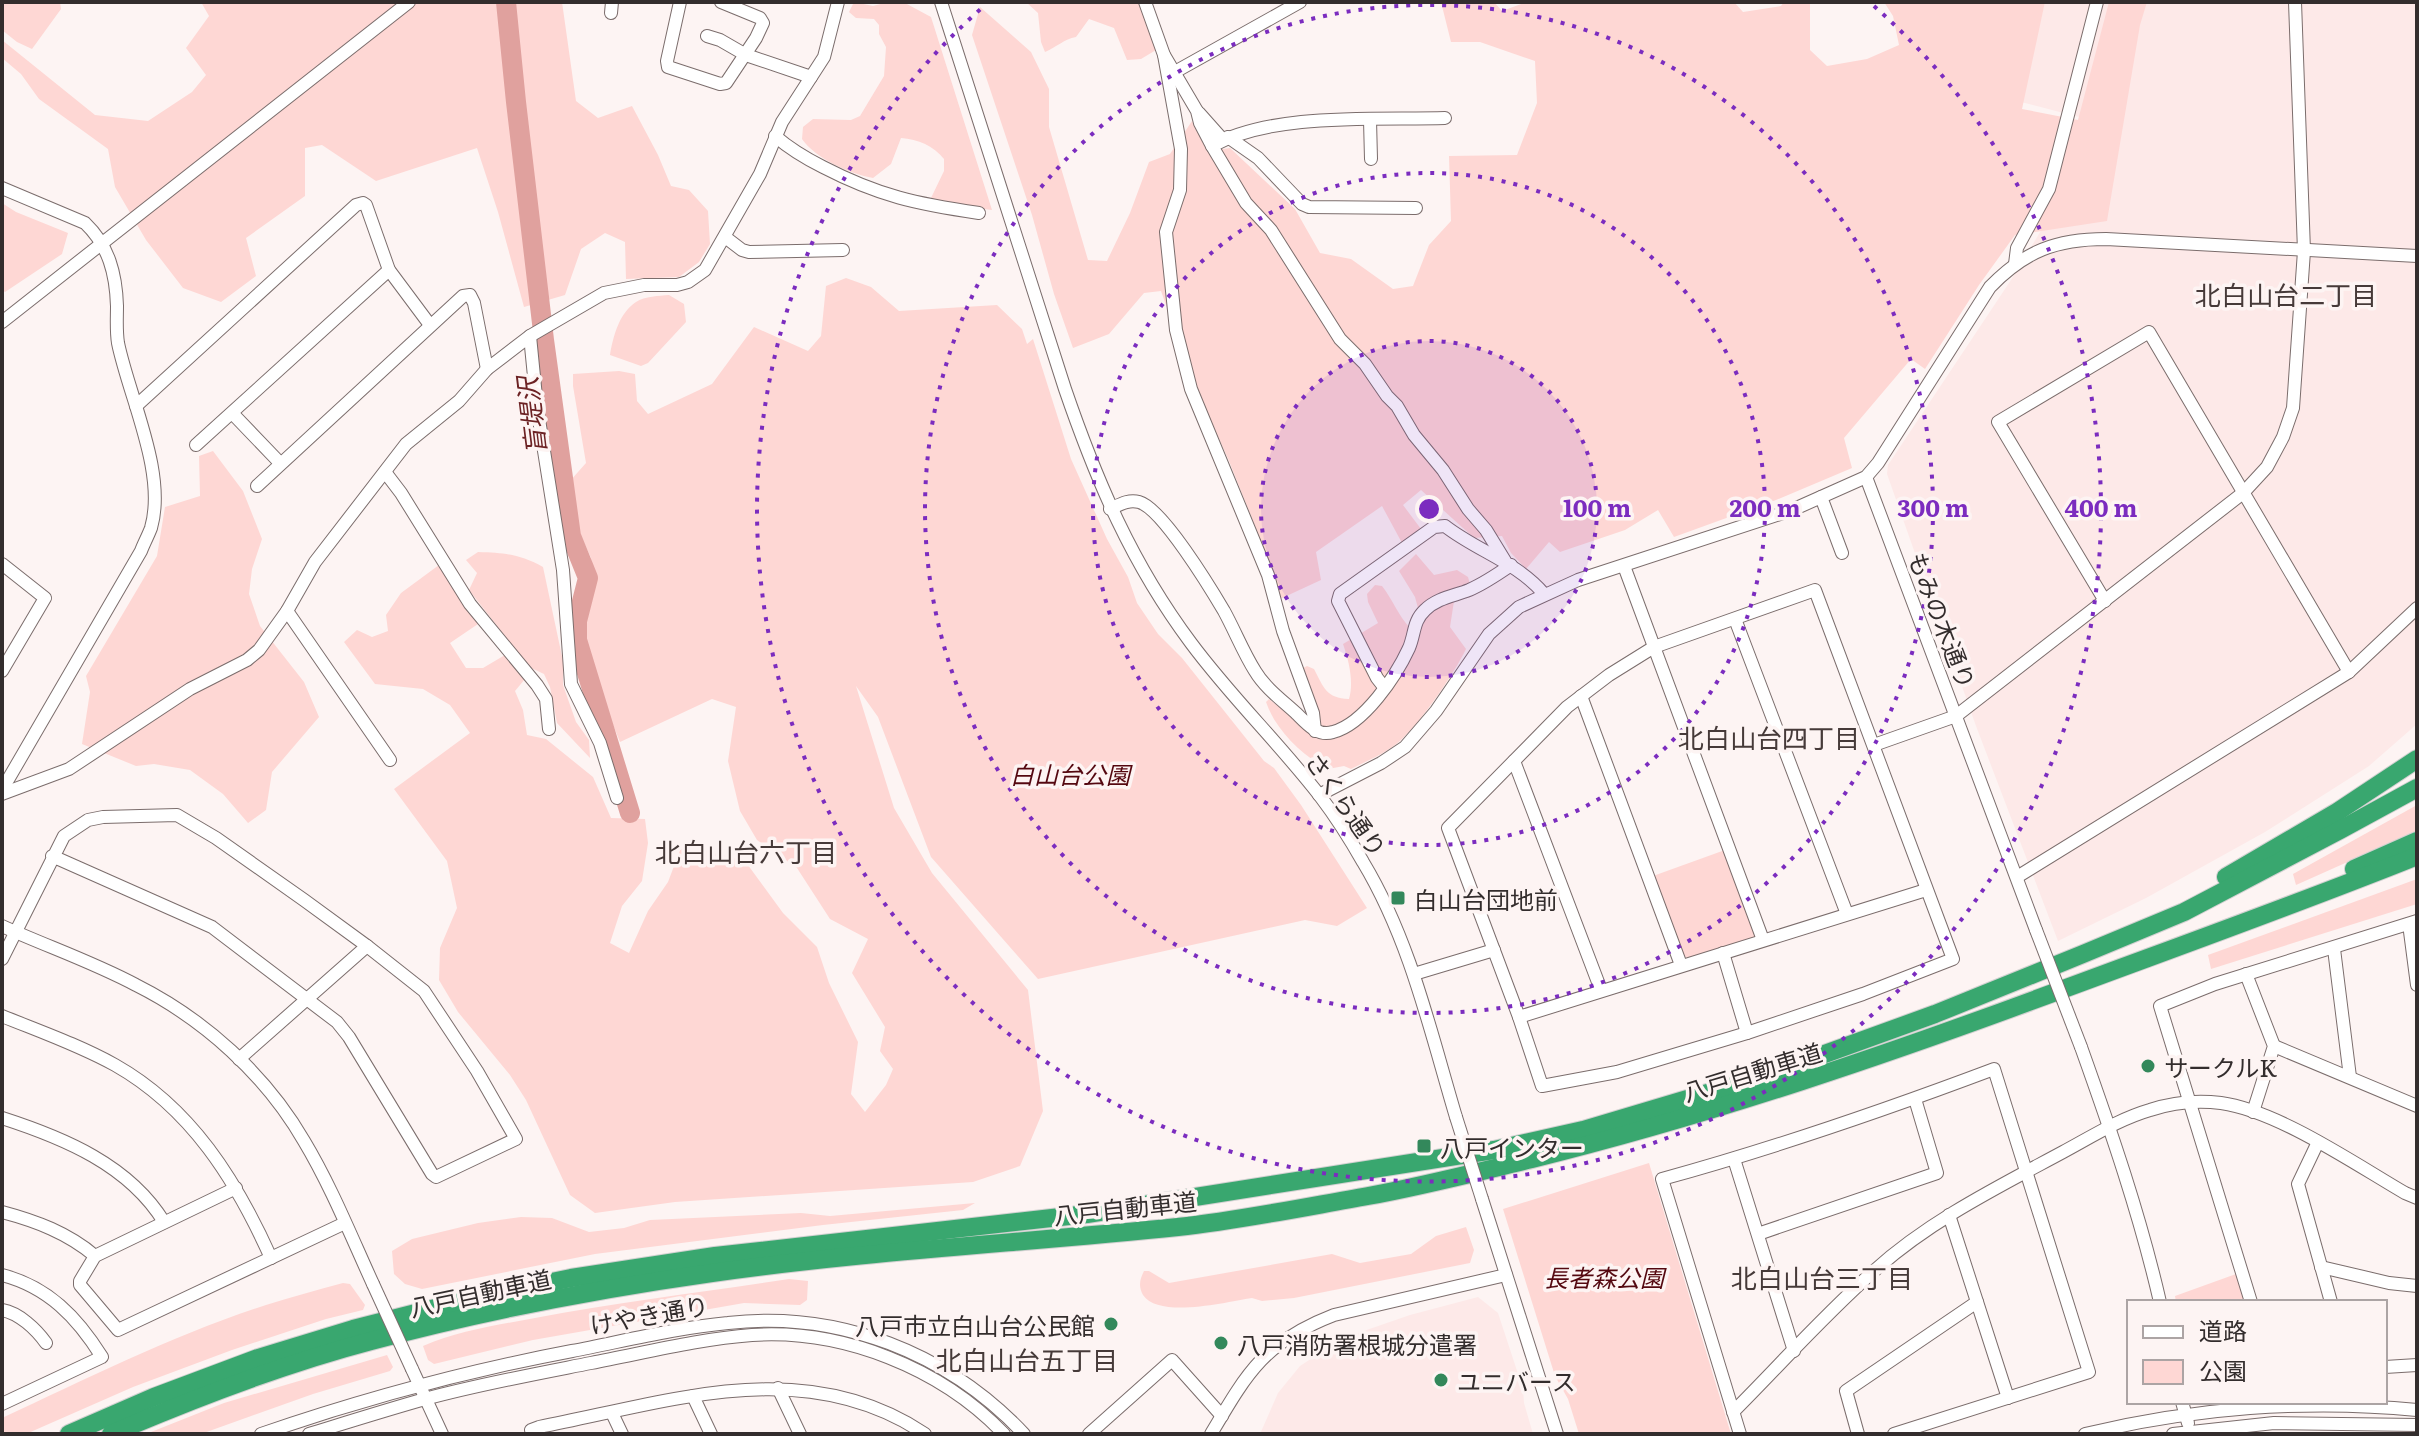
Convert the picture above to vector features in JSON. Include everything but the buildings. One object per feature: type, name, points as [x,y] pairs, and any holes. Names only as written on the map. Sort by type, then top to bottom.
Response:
[{"type":"highway","points":[[2083,954],[2259,859],[2417,759]]},
{"type":"highway","points":[[2083,954],[2184,912],[2417,788]]},
{"type":"highway","points":[[2131,964],[2417,841]]},
{"type":"highway","points":[[2131,964],[2417,856]]},
{"type":"highway","name":"八戸自動車道","points":[[69,1434],[154,1397],[258,1358],[368,1325],[557,1281],[715,1256],[1087,1214],[1494,1150],[1583,1130],[1764,1076],[1935,1014],[2083,954]]},
{"type":"highway","name":"八戸自動車道","points":[[111,1434],[271,1373],[365,1342],[572,1296],[757,1268],[1185,1226],[1377,1195],[1483,1171],[1587,1145],[1769,1092],[1925,1040],[2131,964]]},
{"type":"street","points":[[2,322],[409,2]]},
{"type":"street","points":[[680,2],[668,67],[720,84],[726,83],[746,55],[763,23],[760,18],[721,2]]},
{"type":"street","points":[[2,792],[69,769],[190,689],[247,660],[269,639],[315,562],[406,444],[459,401],[487,369],[530,336],[604,293],[644,285],[677,285],[688,282],[705,270],[760,174],[775,136],[824,57],[838,2]]},
{"type":"street","name":"さくら通り","points":[[941,2],[1065,389],[1110,509],[1149,579],[1190,641],[1319,795],[1364,864],[1388,908],[1414,974],[1557,1434]]},
{"type":"street","points":[[1145,2],[1164,55],[1197,111],[1200,123],[1221,141],[1258,158],[1302,204],[1309,207],[1416,208]]},
{"type":"street","points":[[1173,73],[1300,2]]},
{"type":"street","points":[[2015,264],[2017,248],[2049,189],[2097,2]]},
{"type":"street","points":[[1874,745],[1956,716],[2243,493],[2267,467],[2283,437],[2293,408],[2304,251],[2295,2]]},
{"type":"street","points":[[707,36],[746,55],[811,77]]},
{"type":"street","points":[[1164,55],[1181,149],[1180,190],[1166,232],[1176,330],[1191,389],[1268,575],[1283,631],[1313,713],[1315,731]]},
{"type":"street","points":[[1221,141],[1303,121],[1445,118]]},
{"type":"street","points":[[1370,120],[1371,159]]},
{"type":"street","points":[[775,136],[791,150],[859,185],[921,204],[979,213]]},
{"type":"street","points":[[1221,141],[1246,203],[1271,230],[1340,339],[1365,364],[1397,406],[1414,435],[1443,470],[1508,563]]},
{"type":"street","points":[[2,188],[85,223],[102,245],[114,269],[116,331],[147,443],[154,505],[151,527],[141,551],[2,792]]},
{"type":"street","points":[[136,406],[356,205],[363,203],[389,270],[430,325]]},
{"type":"street","points":[[725,237],[749,252],[843,250]]},
{"type":"street","points":[[1319,795],[1405,747],[1436,711],[1489,634],[1519,607],[1578,580],[1792,510],[1866,477],[1990,287],[2015,264],[2033,253],[2055,244],[2083,239],[2417,256]]},
{"type":"street","points":[[196,445],[389,270]]},
{"type":"street","points":[[257,486],[463,296],[470,295],[474,303],[487,369]]},
{"type":"street","points":[[2105,601],[1998,422],[2149,332],[2349,672]]},
{"type":"street","points":[[530,336],[537,407],[563,570],[571,684],[600,743],[617,798]]},
{"type":"street","points":[[233,414],[280,463]]},
{"type":"street","points":[[385,472],[470,604],[546,699],[549,729]]},
{"type":"street","name":"もみの木通り","points":[[1866,477],[2110,1127],[2136,1208],[2159,1300]]},
{"type":"street","points":[[1821,497],[1842,553]]},
{"type":"street","points":[[1110,509],[1128,501],[1149,507],[1173,534],[1198,571],[1256,673],[1315,731],[1331,733],[1352,723],[1368,709],[1408,651],[1415,623],[1425,609],[1471,589],[1508,563]]},
{"type":"street","points":[[1384,687],[1338,601],[1340,594],[1434,527],[1445,526],[1460,538],[1508,563],[1532,579],[1544,594]]},
{"type":"street","points":[[2,564],[45,598],[7,649],[2,671]]},
{"type":"street","points":[[1624,566],[1763,940]]},
{"type":"street","points":[[1815,590],[1953,959],[1863,994],[1747,1033],[1617,1072],[1542,1086],[1448,828],[1581,696],[1609,675],[1654,647],[1735,619],[1815,590]]},
{"type":"street","points":[[2017,877],[2349,672],[2417,608]]},
{"type":"street","points":[[287,611],[390,760]]},
{"type":"street","points":[[1735,619],[1847,914]]},
{"type":"street","points":[[1581,696],[1681,965]]},
{"type":"street","points":[[1514,761],[1601,990]]},
{"type":"street","points":[[2,959],[52,856],[64,836],[88,820],[144,814],[177,815],[216,838],[367,946],[424,991],[477,1071],[516,1139],[436,1177],[337,1022],[212,927],[52,856]]},
{"type":"street","points":[[1519,1017],[1926,890]]},
{"type":"street","points":[[2250,1300],[2160,1006],[2215,984],[2413,922],[2417,985]]},
{"type":"street","points":[[2,926],[135,984],[195,1021],[239,1059],[284,1110],[304,1139],[345,1223],[442,1434]]},
{"type":"street","points":[[239,1059],[367,946]]},
{"type":"street","points":[[2334,949],[2350,1077]]},
{"type":"street","points":[[1414,974],[1494,950]]},
{"type":"street","points":[[1723,953],[1747,1033]]},
{"type":"street","points":[[2246,974],[2274,1046],[2253,1112]]},
{"type":"street","points":[[2,1016],[116,1066],[162,1099],[198,1133],[236,1188],[271,1258]]},
{"type":"street","points":[[2274,1046],[2417,1106]]},
{"type":"street","points":[[1740,1434],[1662,1179],[1734,1159],[1915,1099],[1994,1069],[2089,1372],[1894,1434]]},
{"type":"street","points":[[1758,1234],[1937,1173],[1915,1099]]},
{"type":"street","points":[[1733,1412],[1875,1270],[1949,1215],[2147,1110],[2189,1102],[2223,1104],[2253,1112],[2318,1142],[2417,1198]]},
{"type":"street","points":[[2,1118],[90,1154],[138,1190],[164,1222]]},
{"type":"street","points":[[2318,1142],[2298,1184],[2330,1300]]},
{"type":"street","points":[[1734,1159],[1794,1351]]},
{"type":"street","points":[[236,1188],[95,1256],[80,1285],[118,1330],[345,1223]]},
{"type":"street","points":[[2,1212],[57,1230],[95,1256]]},
{"type":"street","points":[[1949,1215],[2008,1398]]},
{"type":"street","points":[[2321,1267],[2389,1283],[2417,1286]]},
{"type":"street","points":[[2,1275],[39,1289],[61,1305],[78,1321],[102,1357],[2,1404]]},
{"type":"street","points":[[1211,1434],[1253,1367],[1275,1347],[1312,1324],[1334,1315],[1506,1275]]},
{"type":"street","points":[[1858,1434],[1846,1391],[1977,1302]]},
{"type":"street","points":[[2,1310],[11,1312],[40,1334],[46,1343]]},
{"type":"street","name":"けやき通り","points":[[261,1434],[419,1385],[495,1366],[694,1327],[745,1322],[810,1323],[850,1330],[885,1341],[932,1362],[975,1390],[1024,1434]]},
{"type":"street","name":"けやき通り","points":[[309,1434],[506,1379],[718,1338],[755,1335],[800,1336],[843,1343],[882,1355],[915,1369],[954,1392],[1004,1434]]},
{"type":"street","points":[[1089,1434],[1172,1360],[1222,1416]]},
{"type":"street","points":[[2387,1367],[2417,1365]]},
{"type":"street","points":[[778,1388],[800,1434]]},
{"type":"street","points":[[533,1434],[531,1430],[539,1427],[693,1396],[778,1388],[842,1396],[882,1410],[919,1432]]},
{"type":"street","points":[[693,1396],[711,1434]]},
{"type":"street","points":[[2085,1434],[2184,1409],[2338,1405],[2417,1410]]},
{"type":"street","points":[[2184,1409],[2190,1432]]},
{"type":"street","points":[[612,1413],[622,1434]]},
{"type":"street","points":[[2173,1434],[2274,1423],[2417,1425]]},
{"type":"shaded area","points":[[2045,2],[2417,2],[2417,724],[2369,766],[2265,832],[2146,898],[2058,941],[1976,726],[1887,474],[1888,465],[2011,280],[2060,192],[2079,117],[2021,102]]},
{"type":"shaded area","points":[[1478,1297],[1498,1313],[1523,1389],[1533,1434],[1260,1434],[1278,1393],[1300,1366],[1326,1349],[1355,1334],[1410,1315]]},
{"type":"green space","points":[[2,2],[60,2],[61,9],[32,49],[2,30]]},
{"type":"green space","points":[[201,2],[562,2],[576,101],[598,118],[632,106],[671,186],[689,190],[708,211],[710,244],[699,262],[679,277],[626,279],[625,242],[605,233],[581,249],[565,295],[524,307],[477,148],[376,181],[322,145],[305,148],[305,196],[246,238],[256,276],[221,302],[183,288],[146,240],[115,187],[108,149],[39,99],[21,74],[2,58],[2,40],[95,115],[148,121],[192,92],[206,75],[186,48],[209,16]]},
{"type":"green space","points":[[854,2],[873,6],[888,2],[905,3],[931,17],[992,210],[944,204],[931,198],[944,171],[944,159],[919,142],[901,138],[891,164],[873,178],[834,164],[815,153],[802,139],[803,127],[813,119],[851,120],[860,116],[884,76],[886,47],[879,34],[879,25],[874,19],[856,18],[849,12]]},
{"type":"green space","points":[[1026,2],[1139,2],[1156,50],[1141,59],[1127,60],[1114,28],[1089,19],[1076,37],[1045,52],[1038,13]]},
{"type":"green space","points":[[1441,2],[1494,2],[1502,11],[1527,2],[1734,2],[1743,12],[1781,6],[1784,2],[1810,2],[1810,50],[1827,66],[1867,59],[1899,45],[1893,16],[1884,2],[2045,2],[2022,109],[2078,120],[2109,2],[2147,2],[2140,25],[2107,221],[2015,235],[1925,369],[1911,359],[1844,438],[1852,468],[1674,537],[1658,510],[1625,530],[1560,552],[1549,542],[1526,569],[1511,553],[1502,536],[1474,538],[1421,490],[1403,505],[1421,529],[1402,543],[1382,506],[1316,552],[1321,580],[1280,599],[1260,539],[1193,381],[1161,291],[1144,293],[1109,334],[1073,348],[972,35],[980,7],[1031,52],[1049,89],[1049,127],[1088,260],[1107,261],[1130,213],[1149,162],[1170,154],[1192,121],[1207,151],[1230,148],[1295,209],[1320,253],[1351,259],[1393,289],[1413,286],[1429,245],[1451,221],[1449,156],[1517,155],[1537,103],[1535,61],[1480,42],[1451,42]]},
{"type":"green space","points":[[2,203],[16,212],[68,233],[62,254],[5,292],[2,290]]},
{"type":"green space","name":"白山台公園","points":[[846,278],[871,287],[899,311],[997,305],[1022,329],[1027,344],[1033,339],[1071,459],[1128,577],[1137,603],[1158,634],[1182,658],[1264,761],[1274,768],[1367,908],[1337,926],[1305,920],[1038,979],[931,857],[878,717],[856,686],[894,808],[932,873],[1028,990],[1043,1111],[1020,1166],[973,1182],[675,1202],[595,1213],[570,1195],[526,1100],[510,1075],[458,1012],[439,980],[440,948],[457,908],[447,861],[394,789],[470,733],[450,705],[423,689],[375,684],[344,642],[357,630],[372,637],[388,631],[386,615],[401,593],[439,565],[478,624],[450,643],[466,668],[483,668],[505,655],[525,679],[515,691],[523,710],[527,735],[546,739],[593,777],[611,818],[645,819],[648,843],[642,881],[622,906],[610,943],[629,953],[648,911],[668,882],[682,845],[745,861],[783,913],[817,947],[829,983],[858,1042],[851,1094],[865,1112],[886,1085],[893,1069],[880,1051],[885,1027],[852,973],[868,939],[830,919],[797,868],[757,840],[740,811],[728,761],[736,707],[712,699],[620,742],[600,693],[584,635],[594,585],[591,558],[577,527],[570,481],[586,463],[573,374],[619,371],[635,374],[637,401],[648,414],[712,384],[754,327],[808,351],[821,336],[826,286]]},
{"type":"green space","points":[[669,295],[684,304],[686,322],[648,363],[641,366],[610,355],[625,312],[636,302]]},
{"type":"green space","points":[[213,451],[243,491],[262,539],[252,569],[249,594],[260,626],[304,682],[319,717],[272,772],[266,810],[248,823],[223,794],[190,770],[154,764],[136,766],[82,744],[90,692],[86,676],[157,556],[165,507],[200,496],[199,456]]},
{"type":"green space","points":[[478,552],[512,555],[543,567],[563,661],[563,685],[576,722],[589,740],[590,758],[557,723],[550,687],[544,674],[529,667],[469,590],[477,573],[466,560]]},
{"type":"green space","points":[[1416,554],[1434,575],[1457,570],[1468,577],[1470,584],[1454,601],[1450,627],[1466,649],[1436,697],[1400,741],[1351,769],[1344,766],[1328,769],[1291,741],[1266,702],[1269,699],[1310,732],[1301,669],[1307,666],[1314,669],[1330,694],[1349,699],[1350,672],[1343,644],[1378,623],[1367,594],[1375,585],[1382,586],[1410,628],[1421,619],[1415,597],[1399,571]]},
{"type":"green space","points":[[2417,805],[2417,831],[2296,885],[2293,874]]},
{"type":"green space","points":[[1725,850],[1756,933],[1754,939],[1688,958],[1684,956],[1653,876]]},
{"type":"green space","points":[[2417,879],[2417,904],[2211,969],[2208,955]]},
{"type":"green space","name":"長者森公園","points":[[1649,1163],[1731,1434],[1579,1434],[1568,1399],[1555,1376],[1503,1209]]},
{"type":"green space","points":[[975,1203],[963,1210],[595,1254],[422,1289],[405,1284],[394,1274],[392,1251],[412,1239],[478,1223],[521,1217],[552,1218],[589,1232],[624,1228],[650,1220],[801,1213],[830,1216]]},
{"type":"green space","points":[[1466,1227],[1474,1250],[1470,1263],[1294,1298],[1262,1301],[1252,1298],[1178,1308],[1151,1302],[1140,1289],[1144,1271],[1169,1283],[1332,1254],[1360,1263],[1411,1254],[1436,1236]]},
{"type":"green space","points":[[2236,1274],[2244,1300],[2176,1300],[2175,1296]]},
{"type":"green space","points":[[789,1279],[808,1281],[807,1300],[800,1305],[744,1303],[533,1340],[434,1364],[428,1360],[423,1346],[464,1332],[535,1318]]},
{"type":"green space","points":[[343,1283],[350,1284],[365,1305],[363,1310],[232,1350],[133,1387],[26,1434],[2,1434],[2,1418],[132,1357],[232,1317]]},
{"type":"green space","points":[[387,1355],[393,1367],[390,1371],[313,1394],[201,1434],[146,1434],[224,1403]]},
{"type":"waterway","name":"盲堤沢","points":[[506,2],[544,340],[571,536],[588,578],[577,621],[577,640],[630,813]]},
{"type":"place","name":"白山台団地前","points":[[1398,898]]},
{"type":"place","name":"サークルK","points":[[2148,1066]]},
{"type":"place","name":"八戸インター","points":[[1424,1146]]},
{"type":"place","name":"八戸市立白山台公民館","points":[[1111,1324]]},
{"type":"place","name":"八戸消防署根城分遣署","points":[[1221,1343]]},
{"type":"place","name":"ユニバース","points":[[1441,1380]]},
{"type":"district","name":"北白山台二丁目","points":[[2286,293]]},
{"type":"district","name":"北白山台四丁目","points":[[1769,736]]},
{"type":"district","name":"北白山台六丁目","points":[[746,850]]},
{"type":"district","name":"北白山台三丁目","points":[[1822,1276]]},
{"type":"district","name":"北白山台五丁目","points":[[1027,1358]]}]
